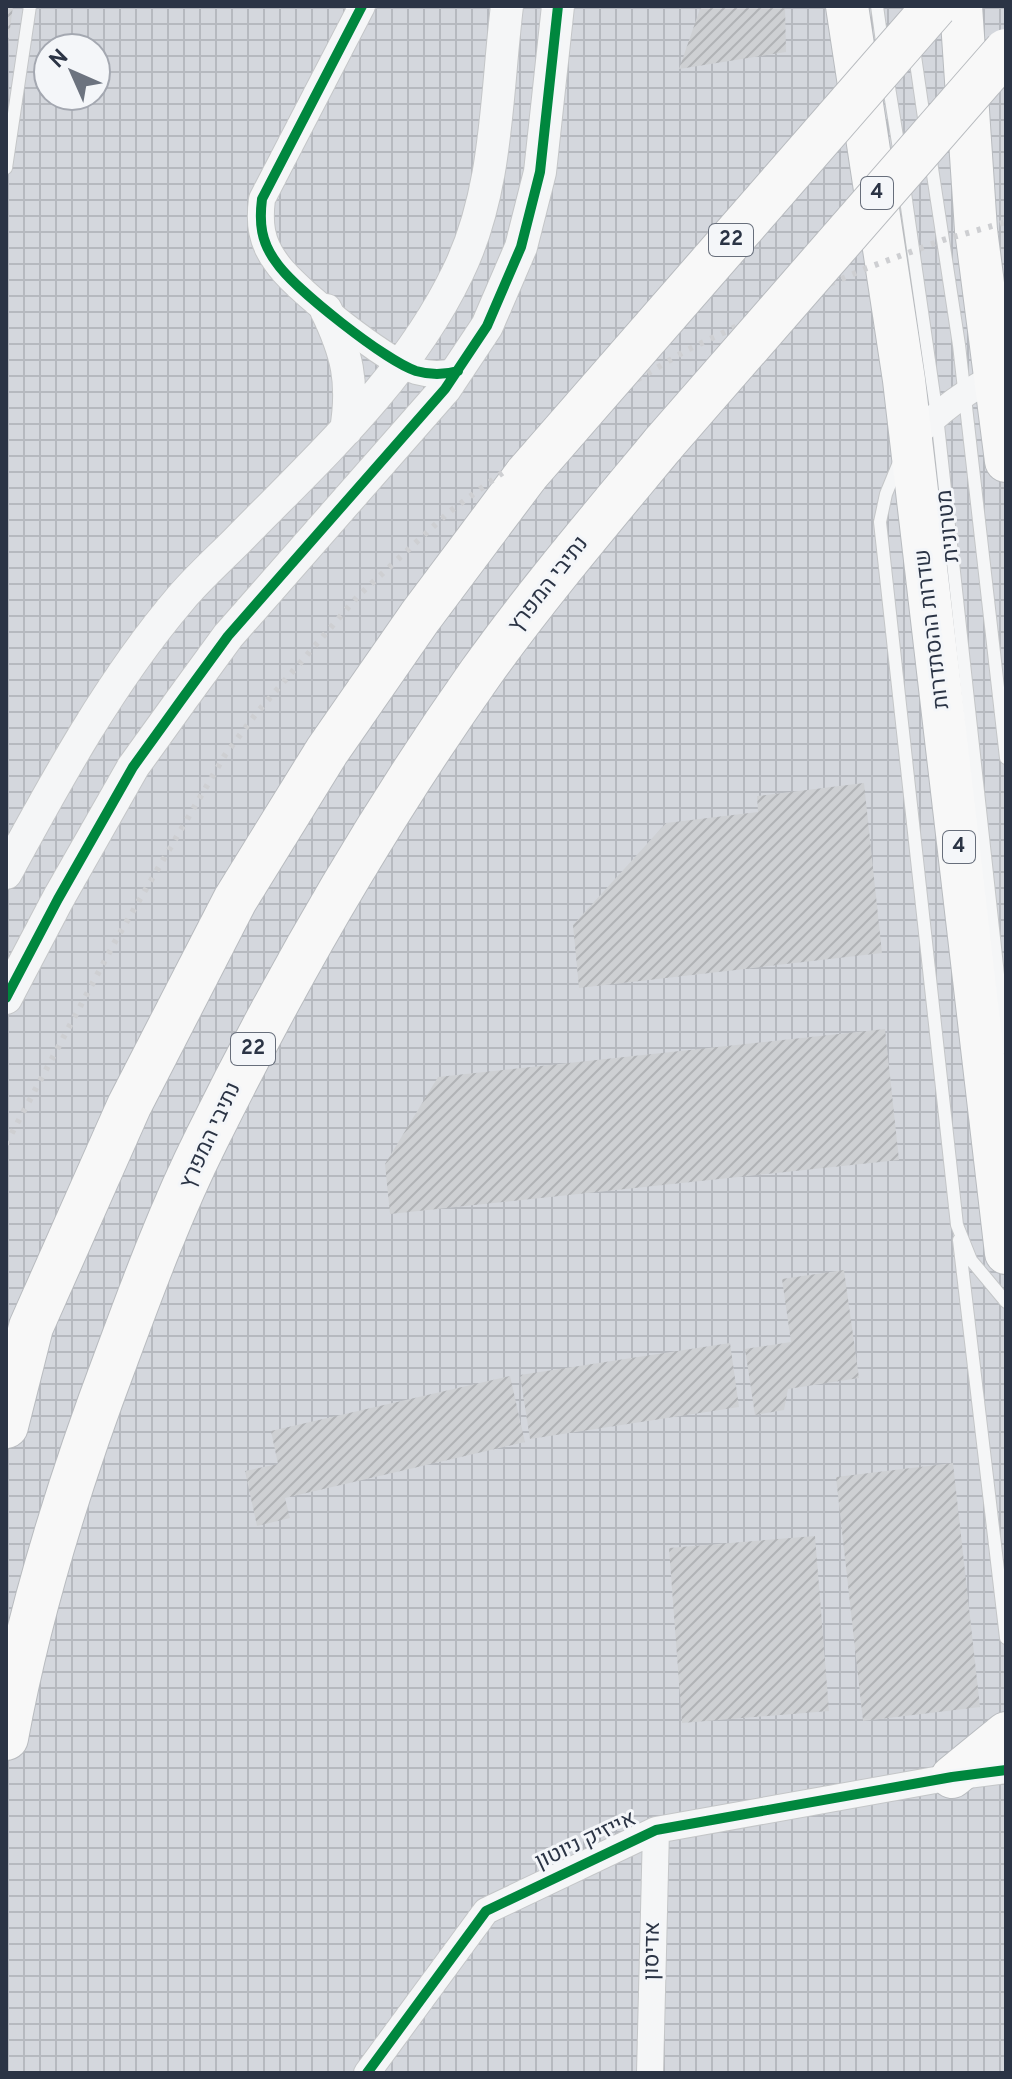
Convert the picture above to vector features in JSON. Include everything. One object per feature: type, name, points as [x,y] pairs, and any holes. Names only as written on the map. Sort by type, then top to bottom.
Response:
[{"type":"highway","name":"שדרות ההסתדרות","points":[[847,6],[924,428],[1006,1253]]},
{"type":"highway","points":[[961,6],[989,382],[1006,461]]},
{"type":"highway","name":"22","points":[[6,1426],[31,1327],[129,1106],[235,900],[327,751],[420,617],[527,474],[922,14]]},
{"type":"highway","name":"נתיבי המפרץ","points":[[6,1738],[32,1615],[70,1486],[139,1296],[205,1141],[285,987],[398,798],[481,673],[593,528],[664,443],[1006,51]]},
{"type":"highway","points":[[6,1390],[31,1327]]},
{"type":"highway","points":[[952,1777],[1006,1733]]},
{"type":"street","points":[[362,6],[262,199],[259,223],[276,263],[326,310],[402,365],[435,374],[458,371]]},
{"type":"street","points":[[6,873],[86,733],[181,597],[346,430],[402,365],[431,323],[459,271],[474,232],[492,164],[507,6]]},
{"type":"street","points":[[6,998],[133,767],[228,636],[415,426],[458,371],[487,326],[521,247],[540,172],[558,6]]},
{"type":"street","points":[[326,310],[349,369],[351,401],[346,430]]},
{"type":"street","points":[[924,428],[989,382]]},
{"type":"street","name":"אייזיק ניוטון","points":[[367,2073],[486,1911],[656,1830],[1006,1770]]},
{"type":"street","name":"אייזיק ניוטון","points":[[952,1777],[981,1779],[1006,1788]]},
{"type":"street","name":"אדיסון","points":[[650,2073],[656,1830]]},
{"type":"lane","points":[[6,168],[30,6]]},
{"type":"lane","name":"מטרונית","points":[[877,6],[924,428],[1006,1048]]},
{"type":"lane","name":"מטרונית","points":[[922,14],[989,382],[1006,758]]},
{"type":"lane","points":[[924,428],[886,494],[880,522],[1006,1638]]},
{"type":"lane","points":[[957,1225],[971,1260],[1006,1302]]},
{"type":"shaded area","points":[[6,6],[1006,6],[1006,2073],[6,2073]]},
{"type":"building","points":[[6,6],[13,6],[8,44],[6,44]]},
{"type":"building","points":[[701,6],[785,6],[786,52],[679,69]]},
{"type":"building","points":[[864,783],[882,953],[579,988],[573,925],[666,823],[758,812],[757,796]]},
{"type":"building","points":[[885,1029],[899,1160],[390,1214],[385,1164],[438,1077]]},
{"type":"building","points":[[844,1270],[859,1378],[788,1389],[784,1410],[755,1415],[745,1349],[791,1342],[782,1279]]},
{"type":"building","points":[[730,1343],[739,1407],[530,1439],[520,1375]]},
{"type":"building","points":[[510,1376],[525,1442],[285,1498],[290,1518],[257,1526],[245,1471],[278,1464],[271,1431]]},
{"type":"building","points":[[953,1463],[980,1707],[863,1721],[836,1477]]},
{"type":"building","points":[[815,1536],[829,1711],[682,1723],[669,1548]]},
{"type":"railway","points":[[6,1144],[117,938],[225,755],[255,715],[358,596],[449,512],[596,404],[687,350],[867,268],[943,240],[1006,222]]},
{"type":"cycle path","points":[[362,6],[262,199],[264,240],[276,262],[301,289],[384,354],[416,371],[437,374],[458,371]]},
{"type":"cycle path","points":[[6,998],[133,767],[228,636],[445,389],[487,326],[521,247],[540,172],[558,6]]},
{"type":"cycle path","points":[[367,2073],[486,1911],[656,1830],[1006,1770]]}]
